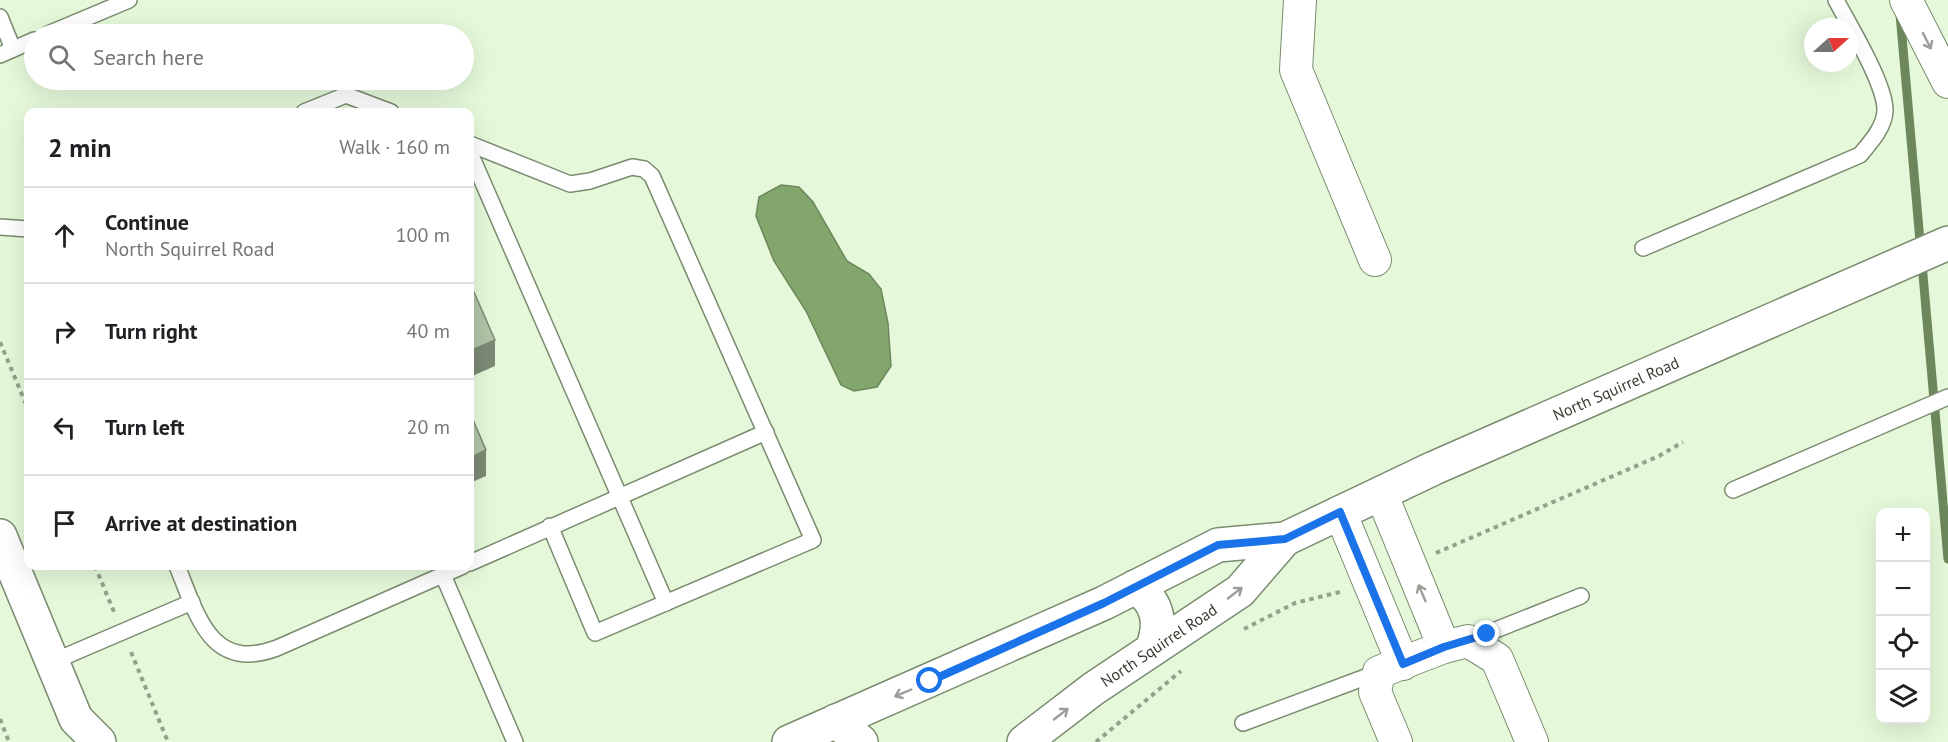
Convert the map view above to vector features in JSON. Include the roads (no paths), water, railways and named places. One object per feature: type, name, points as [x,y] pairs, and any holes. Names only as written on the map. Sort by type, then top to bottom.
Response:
[{"type":"street","points":[[1300,0],[1296,70],[1375,260]]},
{"type":"street","points":[[1906,0],[1948,82]]},
{"type":"street","name":"North Squirrel Road","points":[[789,742],[1104,603],[1218,545],[1285,539],[1381,493],[1948,243]]},
{"type":"street","points":[[1381,493],[1456,644]]},
{"type":"street","points":[[1340,512],[1391,668]]},
{"type":"street","points":[[0,536],[84,734]]},
{"type":"street","name":"North Squirrel Road","points":[[1024,742],[1093,689],[1240,591],[1285,539]]},
{"type":"street","points":[[1135,587],[1151,601],[1158,614],[1157,637],[1152,649]]},
{"type":"street","points":[[1396,742],[1375,692],[1391,668],[1456,644],[1497,659],[1532,742]]},
{"type":"street","points":[[836,722],[861,742]]},
{"type":"lane","points":[[72,24],[129,0]]},
{"type":"lane","points":[[1643,248],[1860,155],[1877,134],[1885,111],[1881,89],[1836,0]]},
{"type":"lane","points":[[0,17],[7,52],[24,44]]},
{"type":"lane","points":[[313,108],[346,94],[381,108]]},
{"type":"lane","points":[[474,146],[570,184],[590,181],[632,167],[644,169],[652,176],[813,540],[595,633],[550,526]]},
{"type":"lane","points":[[474,162],[666,603]]},
{"type":"lane","points":[[0,227],[24,230]]},
{"type":"lane","points":[[1733,490],[1948,397]]},
{"type":"lane","points":[[474,561],[766,432]]},
{"type":"lane","points":[[179,570],[204,630],[218,645],[235,653],[251,655],[277,648],[453,570]]},
{"type":"lane","points":[[443,574],[515,742]]},
{"type":"lane","points":[[1456,644],[1581,596]]},
{"type":"lane","points":[[52,662],[192,602]]},
{"type":"lane","points":[[1243,723],[1391,668]]},
{"type":"waterway","points":[[1900,14],[1948,559]]}]
